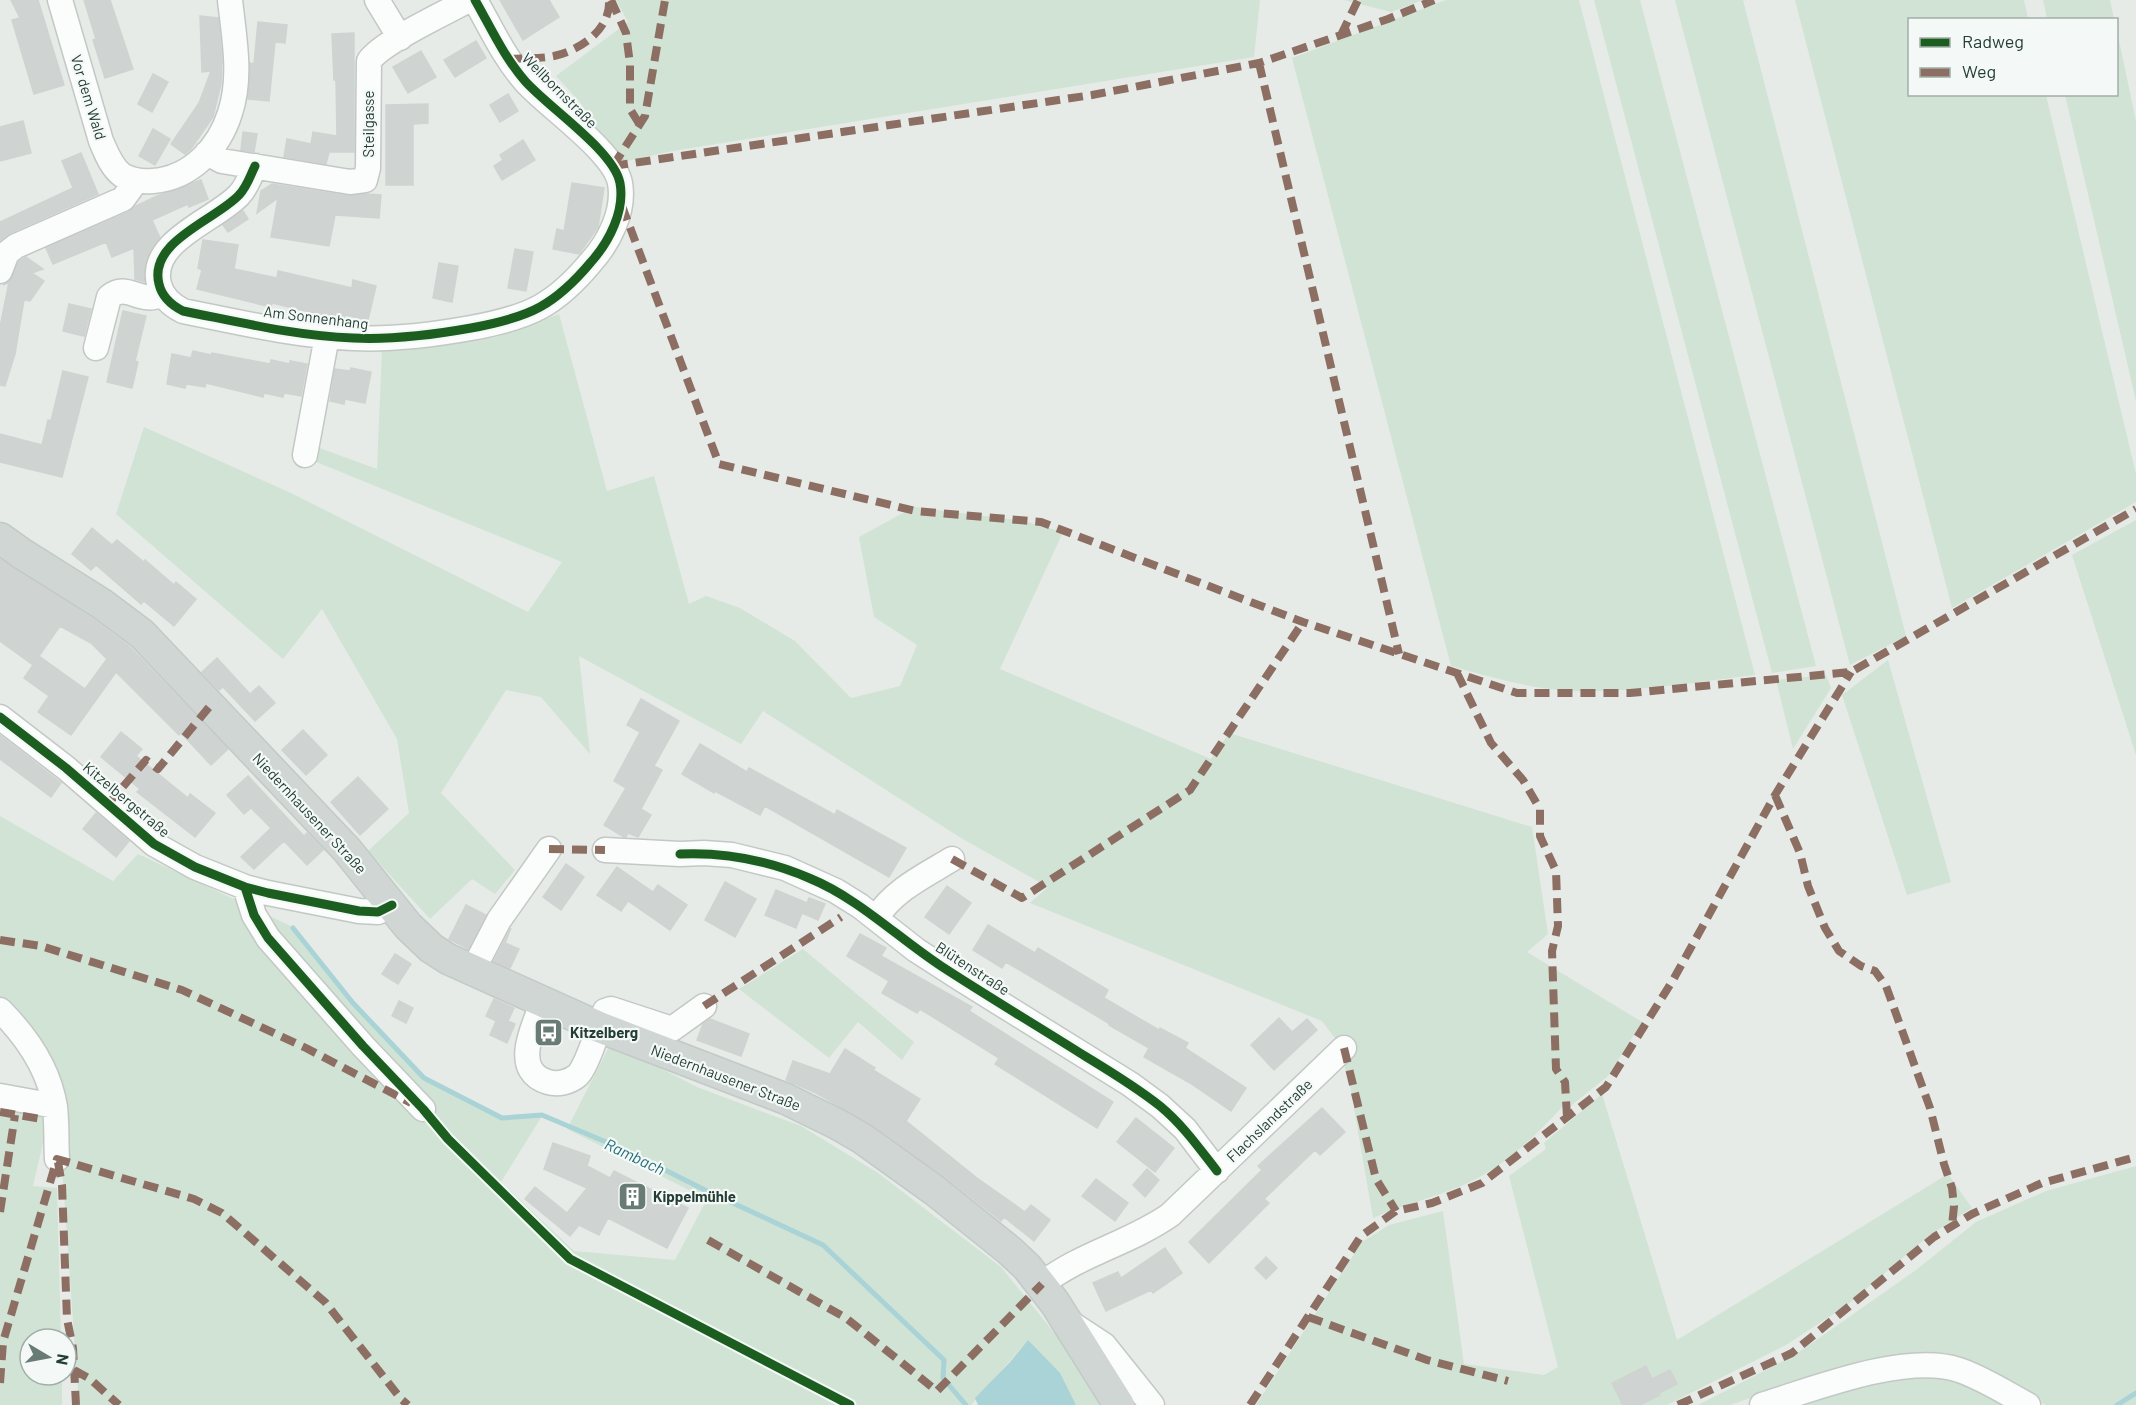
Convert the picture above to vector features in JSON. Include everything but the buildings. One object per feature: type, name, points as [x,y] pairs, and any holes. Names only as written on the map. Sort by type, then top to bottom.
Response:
[{"type":"main road","name":"Niedernhausener Straße","points":[[0,538],[21,554],[102,603],[142,634],[347,850],[408,926],[431,948],[448,959],[599,1027],[786,1099],[837,1124],[895,1161],[1010,1251],[1042,1284],[1119,1405]]},
{"type":"street","name":"Vor dem Wald","points":[[60,0],[100,141],[115,168],[122,175],[136,181]]},
{"type":"street","points":[[2,259],[16,246],[123,199],[136,181],[150,182],[176,177],[198,163],[207,153],[225,128],[236,93],[236,60],[230,0]]},
{"type":"street","points":[[377,0],[400,38]]},
{"type":"street","name":"Steilgasse","points":[[207,153],[222,161],[350,182],[365,180],[368,168],[369,61],[374,54],[400,38],[469,0]]},
{"type":"street","name":"Wellbornstraße","points":[[475,0],[507,59],[527,83],[594,144],[613,166]]},
{"type":"street","points":[[96,348],[109,297],[112,294],[124,292],[152,299],[162,294],[158,276],[161,259],[166,251],[239,196],[255,166]]},
{"type":"street","name":"Am Sonnenhang","points":[[162,294],[174,307],[183,311],[291,332],[327,336],[384,339],[440,334],[503,320],[544,305],[578,278],[597,255],[616,219],[620,199],[620,184],[613,166]]},
{"type":"street","points":[[305,455],[327,336]]},
{"type":"street","name":"Kitzelbergstraße","points":[[0,717],[66,768],[154,844],[195,867],[244,887],[359,911],[378,912],[392,905]]},
{"type":"street","points":[[472,970],[499,920],[549,849]]},
{"type":"street","name":"Blütenstraße","points":[[605,850],[732,855],[768,863],[811,879],[859,914],[1138,1089],[1185,1130],[1217,1171]]},
{"type":"street","points":[[859,914],[884,905],[897,893],[952,859]]},
{"type":"street","points":[[244,887],[254,915],[268,938],[363,1046],[423,1109]]},
{"type":"street","points":[[543,1002],[528,1042],[526,1057],[532,1071],[543,1080],[558,1083],[565,1082],[583,1068],[605,1011],[611,1009],[672,1029],[704,1006]]},
{"type":"street","points":[[0,1010],[22,1032],[46,1074],[55,1106],[57,1159]]},
{"type":"street","name":"Flachslandstraße","points":[[1042,1284],[1072,1263],[1151,1228],[1170,1215],[1344,1048]]},
{"type":"street","points":[[0,1096],[55,1106]]},
{"type":"street","points":[[1067,1321],[1104,1345],[1152,1405]]},
{"type":"street","points":[[1762,1405],[1885,1368],[1917,1364],[1957,1369],[2028,1405]]},
{"type":"green space","points":[[616,0],[1260,0],[1254,57],[673,151],[618,163],[580,102],[556,76],[628,22]]},
{"type":"green space","points":[[1344,0],[1423,0],[1391,12]]},
{"type":"green space","points":[[1446,0],[1579,0],[1755,675],[1641,689],[1572,691],[1526,685],[1451,666],[1292,58]]},
{"type":"green space","points":[[1594,0],[1640,0],[1816,666],[1772,673]]},
{"type":"green space","points":[[1675,0],[1743,0],[1906,636],[1850,665]]},
{"type":"green space","points":[[1795,0],[2024,0],[2028,18],[1908,18],[1908,96],[2046,96],[2136,474],[2136,502],[1952,608]]},
{"type":"green space","points":[[2043,0],[2110,0],[2114,18],[2047,18]]},
{"type":"green space","points":[[2118,36],[2136,121],[2136,401],[2065,96],[2118,96]]},
{"type":"green space","points":[[559,314],[607,491],[654,476],[689,604],[706,596],[740,608],[795,641],[851,698],[900,686],[917,645],[874,617],[859,537],[914,507],[1024,521],[1063,532],[1000,669],[1211,759],[1229,733],[1532,827],[1548,934],[1527,952],[1642,1022],[1608,1076],[1567,1109],[1563,1106],[1529,1141],[1489,1171],[1461,1186],[1373,1218],[1350,1085],[1337,1041],[1322,1021],[1030,903],[1048,887],[961,838],[763,711],[741,744],[579,656],[590,754],[541,697],[506,690],[441,793],[515,870],[495,894],[472,879],[430,919],[368,851],[409,813],[397,739],[322,609],[283,659],[116,514],[144,427],[291,493],[528,612],[562,562],[299,455],[303,442],[377,469],[382,350],[496,337]]},
{"type":"green space","points":[[2136,520],[2136,755],[2072,555]]},
{"type":"green space","points":[[1888,660],[1951,882],[1907,895],[1842,695]]},
{"type":"green space","points":[[1826,675],[1831,688],[1793,749],[1776,680]]},
{"type":"green space","points":[[0,816],[113,881],[138,854],[295,928],[353,1005],[423,1079],[503,1120],[542,1116],[501,1182],[574,1251],[675,1260],[707,1199],[567,1129],[611,1043],[697,1087],[801,1126],[878,1173],[1001,1267],[1073,1356],[1106,1405],[1076,1405],[1028,1340],[971,1405],[79,1405],[78,1327],[73,1327],[56,1082],[0,999]]},
{"type":"green space","points":[[803,949],[914,1042],[902,1060],[858,1022],[829,1058],[739,989]]},
{"type":"green space","points":[[1602,1094],[1677,1340],[1948,1174],[1972,1208],[1931,1234],[1847,1305],[1786,1345],[1667,1405],[1256,1405],[1362,1242],[1389,1225],[1443,1211],[1464,1364],[1544,1375],[1558,1367],[1509,1176],[1546,1149],[1544,1143]]},
{"type":"green space","points":[[0,1104],[50,1113],[33,1186],[57,1188],[61,1327],[18,1327],[18,1387],[62,1387],[62,1405],[0,1405]]},
{"type":"green space","points":[[2136,1166],[2136,1405],[2046,1405],[1958,1364],[1809,1378],[1730,1405],[1698,1405],[1795,1355],[1916,1270],[1976,1222],[2046,1191]]},
{"type":"green space","points":[[1916,1372],[1956,1378],[2013,1405],[1795,1405],[1866,1384]]},
{"type":"water","points":[[1028,1340],[1060,1373],[1076,1405],[978,1405],[975,1398]]},
{"type":"waterway","name":"Rambach","points":[[293,928],[353,1003],[424,1078],[502,1118],[542,1115],[625,1150],[823,1245],[944,1360],[943,1378],[966,1405]]},
{"type":"waterway","name":"Rambach","points":[[2117,1405],[2136,1393]]},
{"type":"marked path","points":[[507,59],[554,56],[574,49],[600,29],[605,20],[609,0]]},
{"type":"marked path","points":[[611,0],[626,33],[630,64],[630,109],[640,125]]},
{"type":"marked path","points":[[613,166],[645,116],[665,0]]},
{"type":"marked path","points":[[1341,35],[1358,0]]},
{"type":"marked path","points":[[613,166],[1092,95],[1259,63],[1388,19],[1434,0]]},
{"type":"marked path","points":[[1259,63],[1399,654]]},
{"type":"marked path","points":[[622,206],[719,464],[916,511],[1041,522],[1303,622],[1517,693],[1630,693],[1851,672],[2136,509]]},
{"type":"marked path","points":[[952,859],[1022,898],[1190,790],[1303,622]]},
{"type":"marked path","points":[[1250,1405],[1361,1236],[1396,1211],[1432,1203],[1482,1183],[1606,1087],[1673,980],[1775,795],[1851,672]]},
{"type":"marked path","points":[[1457,673],[1491,743],[1523,780],[1540,809],[1540,836],[1556,871],[1558,926],[1552,951],[1556,1069],[1565,1082],[1567,1117]]},
{"type":"marked path","points":[[108,804],[146,760],[158,769],[210,706]]},
{"type":"marked path","points":[[1775,795],[1800,853],[1808,886],[1825,928],[1839,951],[1861,966],[1875,971],[1886,986],[1930,1108],[1952,1188],[1954,1206],[1952,1226]]},
{"type":"marked path","points":[[549,849],[605,850]]},
{"type":"marked path","points":[[704,1006],[841,917]]},
{"type":"marked path","points":[[0,940],[41,946],[182,990],[306,1048],[411,1103]]},
{"type":"marked path","points":[[1344,1048],[1376,1179],[1396,1211]]},
{"type":"marked path","points":[[0,1112],[41,1119]]},
{"type":"marked path","points":[[0,1212],[15,1115]]},
{"type":"marked path","points":[[1678,1405],[1792,1353],[1934,1237],[1972,1214],[2042,1183],[2136,1157]]},
{"type":"marked path","points":[[0,1383],[3,1342],[57,1159],[194,1199],[222,1213],[325,1302],[408,1405]]},
{"type":"marked path","points":[[58,1162],[62,1185],[67,1319],[73,1348],[76,1405]]},
{"type":"marked path","points":[[708,1240],[846,1318],[937,1391],[1042,1284]]},
{"type":"marked path","points":[[1308,1317],[1427,1360],[1508,1381]]},
{"type":"marked path","points":[[78,1372],[90,1379],[119,1405]]},
{"type":"cycle path","points":[[255,166],[239,195],[186,233],[164,255],[158,269],[160,289],[168,300],[183,311],[268,328],[332,337],[383,338],[442,333],[497,322],[532,311],[554,298],[585,269],[604,245],[618,215],[620,183],[606,157],[594,144],[517,72],[475,0]]},
{"type":"cycle path","points":[[0,717],[66,768],[154,844],[195,867],[245,887],[359,911],[378,912],[392,905]]},
{"type":"cycle path","points":[[680,854],[713,854],[762,862],[809,878],[844,896],[941,966],[1151,1099],[1183,1129],[1217,1171]]},
{"type":"cycle path","points":[[245,887],[254,915],[268,938],[448,1139],[570,1259],[850,1405]]},
{"type":"place","name":"Kitzelberg","points":[[549,1032]]},
{"type":"place","name":"Kippelmühle","points":[[632,1196]]}]
